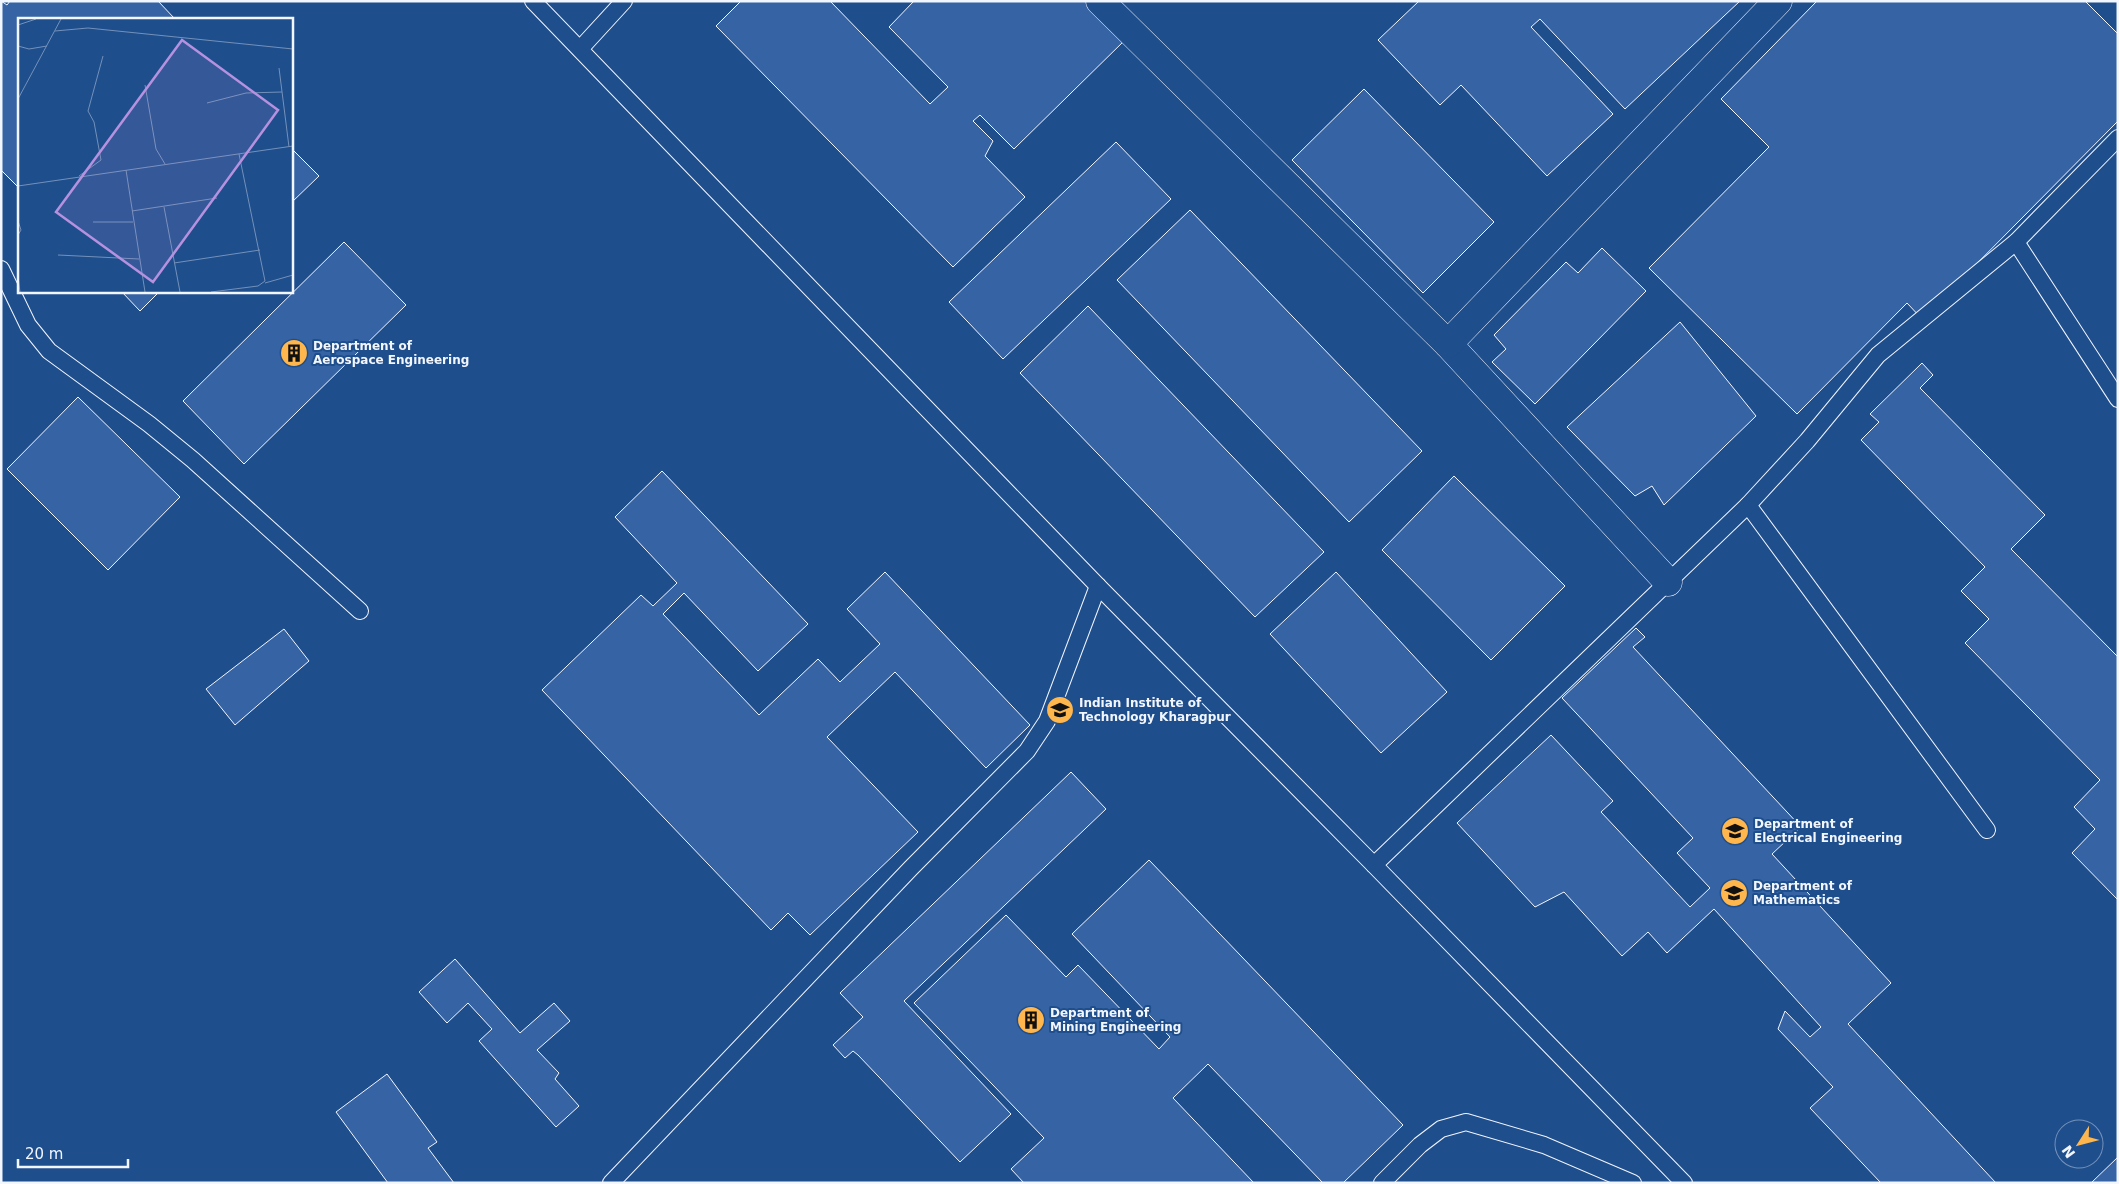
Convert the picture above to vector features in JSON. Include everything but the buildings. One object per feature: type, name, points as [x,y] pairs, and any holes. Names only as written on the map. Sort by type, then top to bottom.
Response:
[{"type":"street","points":[[1100,1],[1448,344],[1668,582]]},
{"type":"street","points":[[1448,344],[1778,1]]},
{"type":"lane","points":[[533,1],[1098,586],[1374,865],[1684,1183]]},
{"type":"lane","points":[[580,49],[624,1]]},
{"type":"lane","points":[[1374,865],[1748,505],[1806,441],[1878,355],[2016,242],[2118,138]]},
{"type":"lane","points":[[2016,242],[2118,399]]},
{"type":"lane","points":[[1,269],[28,326],[49,351],[149,424],[194,460],[360,611]]},
{"type":"lane","points":[[1748,505],[1986,830]]},
{"type":"lane","points":[[611,1183],[1027,750],[1047,721],[1098,586]]},
{"type":"lane","points":[[1382,1183],[1420,1145],[1441,1129],[1466,1122],[1544,1145],[1633,1183]]},
{"type":"place","name":"Department of Aerospace Engineering","points":[[294,353]]},
{"type":"place","name":"Indian Institute of Technology Kharagpur","points":[[1060,710]]},
{"type":"place","name":"Department of Electrical Engineering","points":[[1735,831]]},
{"type":"place","name":"Department of Mathematics","points":[[1734,893]]},
{"type":"place","name":"Department of Mining Engineering","points":[[1031,1020]]}]
